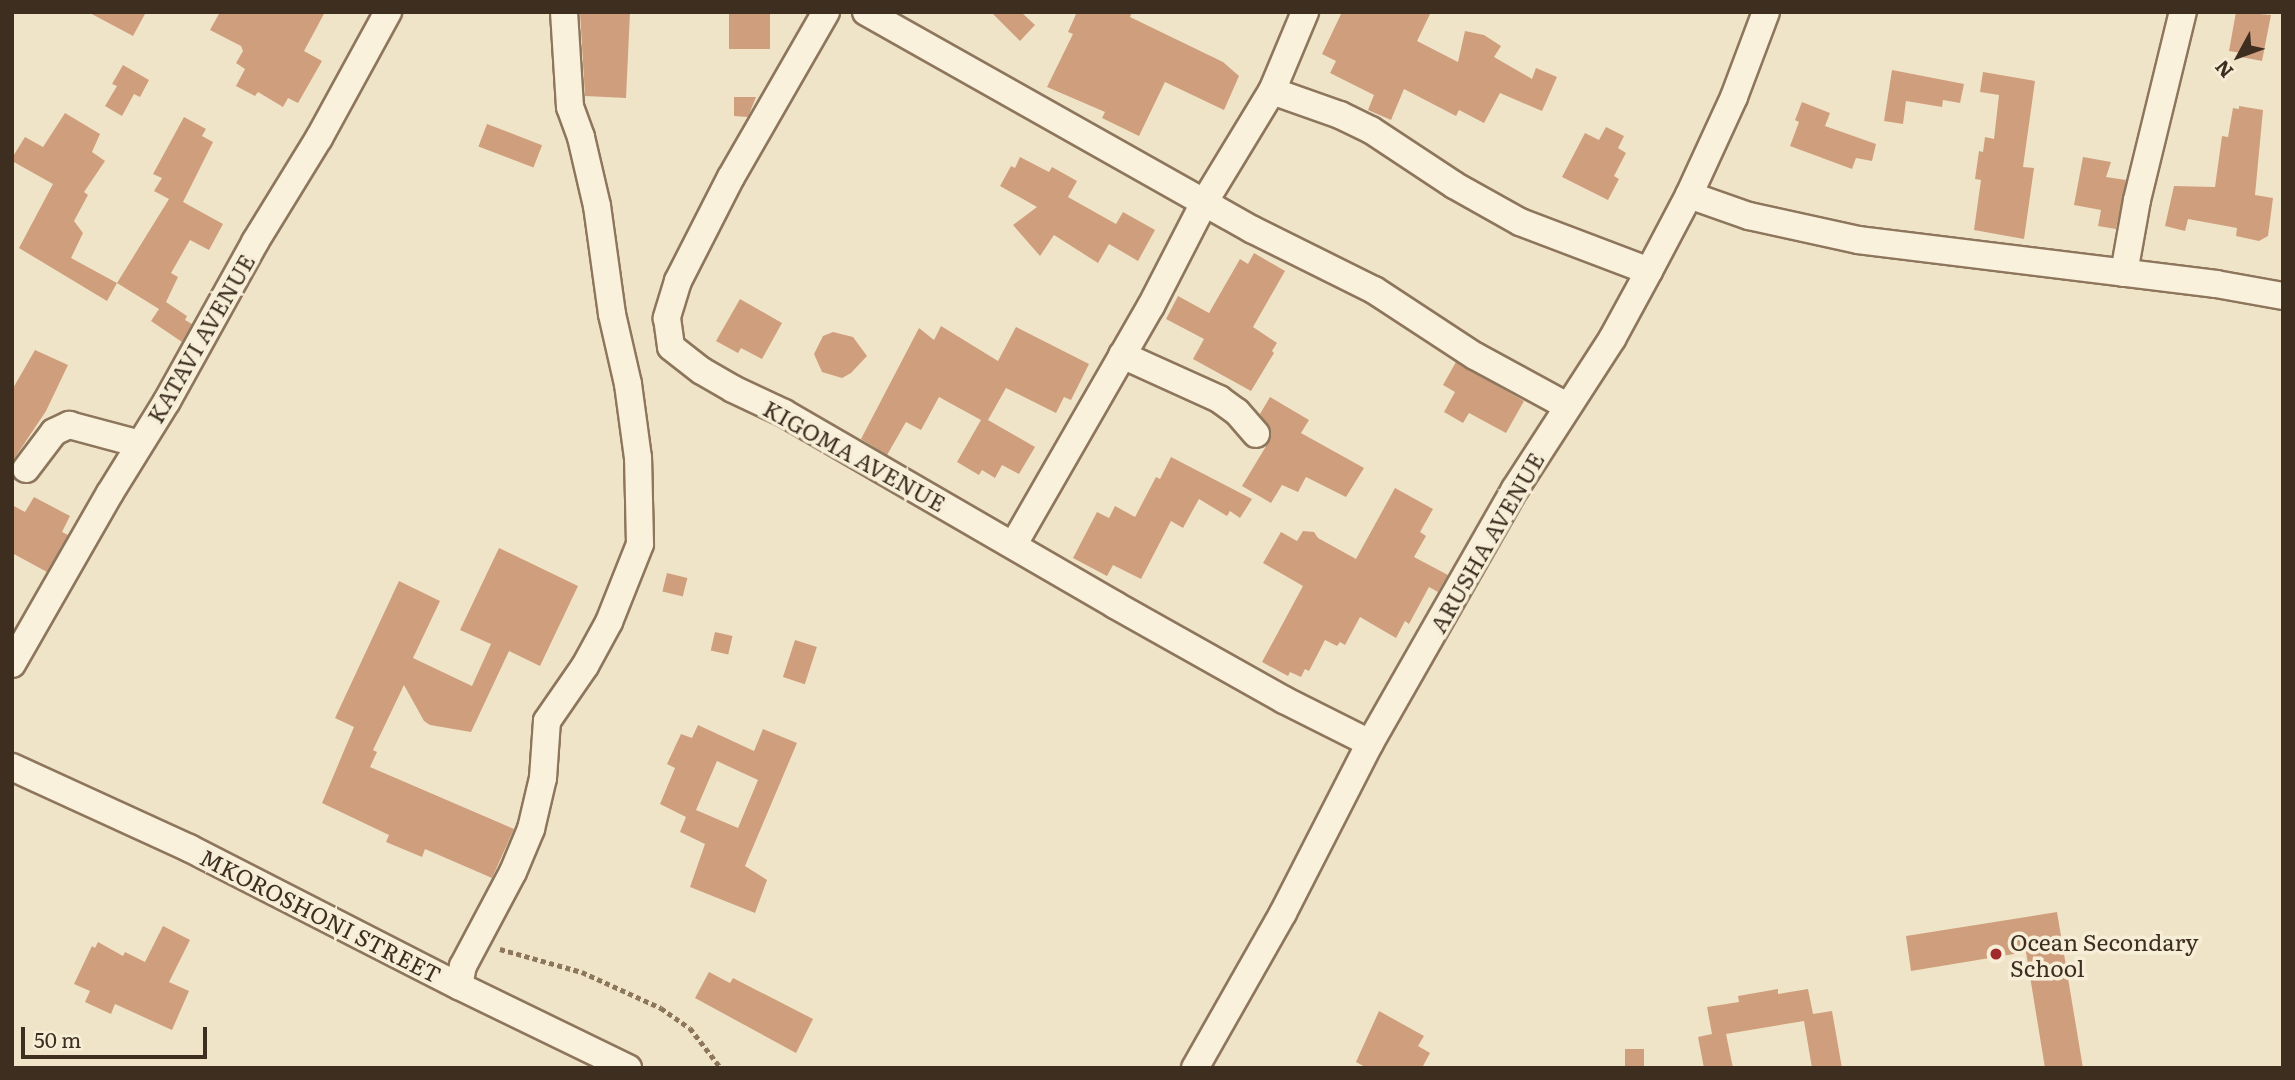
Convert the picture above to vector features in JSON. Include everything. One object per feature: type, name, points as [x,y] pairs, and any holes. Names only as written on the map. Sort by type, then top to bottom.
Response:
[{"type":"street","name":"KATAVI AVENUE","points":[[12,664],[255,242],[319,138],[388,12]]},
{"type":"street","points":[[459,986],[463,966],[474,941],[489,920],[531,829],[542,778],[547,721],[585,666],[609,622],[640,544],[638,458],[628,384],[612,314],[597,206],[581,137],[570,107],[564,12]]},
{"type":"street","name":"KIGOMA AVENUE","points":[[825,12],[736,166],[678,281],[667,318],[669,343],[676,354],[702,371],[784,413],[1272,693],[1370,743]]},
{"type":"street","points":[[866,12],[1253,230],[1374,290],[1475,356],[1567,406]]},
{"type":"street","points":[[1014,544],[1122,355],[1205,201],[1272,91],[1304,12]]},
{"type":"street","name":"ARUSHA AVENUE","points":[[1195,1068],[1283,914],[1370,743],[1515,489],[1612,338],[1649,271],[1689,195],[1734,97],[1766,12]]},
{"type":"street","points":[[2124,273],[2137,200],[2183,12]]},
{"type":"street","points":[[1272,91],[1340,115],[1371,130],[1454,185],[1520,222],[1649,271]]},
{"type":"street","points":[[1689,195],[1761,219],[1858,240],[2283,296]]},
{"type":"street","points":[[1122,355],[1219,399],[1237,412],[1256,433]]},
{"type":"street","points":[[26,469],[54,432],[69,425],[140,444]]},
{"type":"street","name":"MKOROSHONI STREET","points":[[12,767],[189,848],[459,986],[628,1068]]},
{"type":"path","points":[[474,941],[582,972],[661,1009],[690,1028],[721,1068]]},
{"type":"building","points":[[88,12],[146,12],[133,36]]},
{"type":"building","points":[[220,12],[325,12],[304,51],[322,61],[298,103],[288,98],[283,107],[258,92],[255,96],[236,86],[245,69],[236,63],[243,51],[241,46],[210,30]]},
{"type":"building","points":[[580,12],[630,12],[626,98],[585,96]]},
{"type":"building","points":[[729,12],[770,12],[770,49],[729,49]]},
{"type":"building","points":[[991,12],[1021,12],[1035,25],[1020,41]]},
{"type":"building","points":[[1077,12],[1132,12],[1130,17],[1223,62],[1239,76],[1224,110],[1165,82],[1139,136],[1102,118],[1105,112],[1047,87],[1073,34],[1068,32]]},
{"type":"building","points":[[1342,12],[1431,12],[1417,41],[1458,62],[1465,31],[1484,35],[1501,46],[1494,57],[1532,79],[1536,68],[1557,77],[1542,111],[1500,93],[1484,123],[1459,110],[1456,116],[1404,89],[1391,120],[1368,110],[1374,95],[1330,73],[1336,61],[1322,54]]},
{"type":"building","points":[[2236,12],[2271,15],[2262,61],[2241,57],[2242,53],[2229,51]]},
{"type":"building","points":[[123,65],[149,80],[140,97],[134,94],[122,116],[105,106],[117,86],[112,84]]},
{"type":"building","points":[[1892,70],[1964,84],[1960,103],[1943,100],[1942,107],[1906,101],[1903,124],[1884,121]]},
{"type":"building","points":[[1983,72],[2035,81],[2023,167],[2034,168],[2024,239],[1974,230],[1981,180],[1975,179],[1979,151],[1983,152],[1985,137],[1994,139],[1999,95],[1980,92]]},
{"type":"building","points":[[734,97],[756,97],[748,117],[734,116]]},
{"type":"building","points":[[1802,102],[1830,113],[1825,126],[1876,144],[1872,161],[1856,158],[1852,169],[1790,146],[1799,122],[1795,120]]},
{"type":"building","points":[[2239,106],[2263,110],[2255,195],[2273,198],[2268,236],[2259,241],[2236,236],[2237,228],[2188,219],[2185,231],[2165,226],[2174,186],[2215,187],[2222,136],[2228,137],[2233,108],[2239,109]]},
{"type":"building","points":[[65,113],[100,134],[92,152],[105,161],[84,192],[88,195],[74,221],[83,233],[71,258],[117,283],[107,301],[19,248],[53,184],[12,161],[12,158],[25,137],[43,147]]},
{"type":"building","points":[[184,117],[206,129],[202,136],[213,142],[183,202],[223,224],[209,250],[190,240],[171,273],[178,277],[166,302],[187,316],[185,320],[192,324],[182,342],[151,321],[159,309],[117,283],[169,199],[154,191],[162,178],[153,174]]},
{"type":"building","points":[[487,124],[542,145],[533,168],[478,146]]},
{"type":"building","points":[[1606,127],[1624,136],[1618,148],[1626,153],[1614,176],[1619,179],[1608,200],[1562,177],[1585,133],[1599,140]]},
{"type":"building","points":[[1020,157],[1049,172],[1052,167],[1077,181],[1068,197],[1116,224],[1123,212],[1155,230],[1138,261],[1109,244],[1098,263],[1054,235],[1040,256],[1013,225],[1037,207],[1000,186],[1011,166],[1015,168]]},
{"type":"building","points":[[2083,157],[2111,162],[2106,177],[2126,180],[2116,229],[2098,226],[2101,210],[2074,205]]},
{"type":"building","points":[[1254,253],[1285,271],[1253,327],[1277,343],[1272,351],[1274,353],[1251,391],[1193,359],[1204,339],[1166,319],[1178,296],[1209,313],[1240,259],[1248,264]]},
{"type":"building","points":[[740,299],[782,323],[762,359],[741,348],[738,353],[716,341]]},
{"type":"building","points":[[941,326],[998,361],[1016,327],[1089,364],[1071,400],[1064,397],[1056,413],[1006,388],[988,420],[1035,447],[1019,474],[1002,465],[995,478],[982,470],[979,475],[957,462],[981,420],[939,397],[921,430],[906,422],[887,455],[861,439],[919,328],[934,340]]},
{"type":"building","points":[[833,332],[853,337],[867,356],[851,373],[842,378],[822,372],[814,354],[823,336]]},
{"type":"building","points":[[35,350],[68,365],[46,411],[12,462],[12,390]]},
{"type":"building","points":[[1456,362],[1524,401],[1506,433],[1469,413],[1463,423],[1444,412],[1455,392],[1443,385]]},
{"type":"building","points":[[1270,397],[1309,420],[1301,433],[1364,468],[1346,497],[1306,477],[1298,492],[1282,485],[1271,503],[1242,486],[1271,438],[1271,430],[1260,414]]},
{"type":"building","points":[[1171,457],[1252,499],[1240,518],[1230,511],[1227,516],[1199,499],[1183,528],[1171,521],[1141,579],[1113,565],[1107,576],[1073,558],[1097,512],[1109,518],[1115,506],[1135,517],[1156,477],[1160,479]]},
{"type":"building","points":[[1395,488],[1433,509],[1420,532],[1426,536],[1414,557],[1448,575],[1438,592],[1429,587],[1409,624],[1405,621],[1396,638],[1360,617],[1345,645],[1340,642],[1337,646],[1325,640],[1309,671],[1305,669],[1301,677],[1290,672],[1288,676],[1262,662],[1303,586],[1263,563],[1281,532],[1297,541],[1303,531],[1314,532],[1318,538],[1356,559]]},
{"type":"building","points":[[34,497],[70,516],[62,532],[68,535],[47,572],[12,553],[12,505],[25,512]]},
{"type":"building","points":[[499,548],[578,586],[540,666],[509,651],[471,732],[430,725],[424,721],[404,685],[373,750],[377,752],[370,767],[514,829],[492,878],[425,849],[422,857],[386,842],[389,835],[322,803],[354,727],[335,718],[399,581],[440,601],[413,658],[472,686],[491,644],[460,630]]},
{"type":"building","points":[[667,573],[687,578],[683,597],[662,591]]},
{"type":"building","points":[[715,632],[733,636],[728,655],[711,651]]},
{"type":"building","points":[[795,640],[817,647],[805,684],[783,677]]},
{"type":"building","points":[[698,725],[754,751],[763,729],[797,743],[745,866],[767,880],[755,913],[690,887],[705,844],[680,832],[686,817],[660,804],[675,768],[667,764],[681,734],[692,738]],"holes":[[[717,761],[758,780],[738,828],[696,810]]]},
{"type":"building","points":[[2057,912],[2083,1068],[2045,1068],[2026,952],[1911,971],[1906,936]]},
{"type":"building","points":[[163,926],[190,940],[169,982],[189,991],[172,1030],[115,1004],[111,1014],[85,1002],[90,991],[74,984],[92,946],[95,948],[98,942],[123,956],[125,952],[145,962]]},
{"type":"building","points":[[709,972],[730,983],[733,978],[813,1019],[796,1053],[695,998]]},
{"type":"building","points":[[1778,989],[1778,994],[1808,989],[1813,1014],[1832,1011],[1842,1068],[1812,1068],[1804,1021],[1726,1034],[1733,1068],[1704,1068],[1698,1037],[1712,1034],[1707,1007],[1739,1002],[1738,996]]},
{"type":"building","points":[[1379,1011],[1424,1036],[1418,1046],[1430,1053],[1422,1068],[1367,1068],[1356,1062]]},
{"type":"building","points":[[1625,1049],[1644,1049],[1644,1068],[1625,1068]]},
{"type":"place","name":"Ocean Secondary School","points":[[1996,954]]}]
